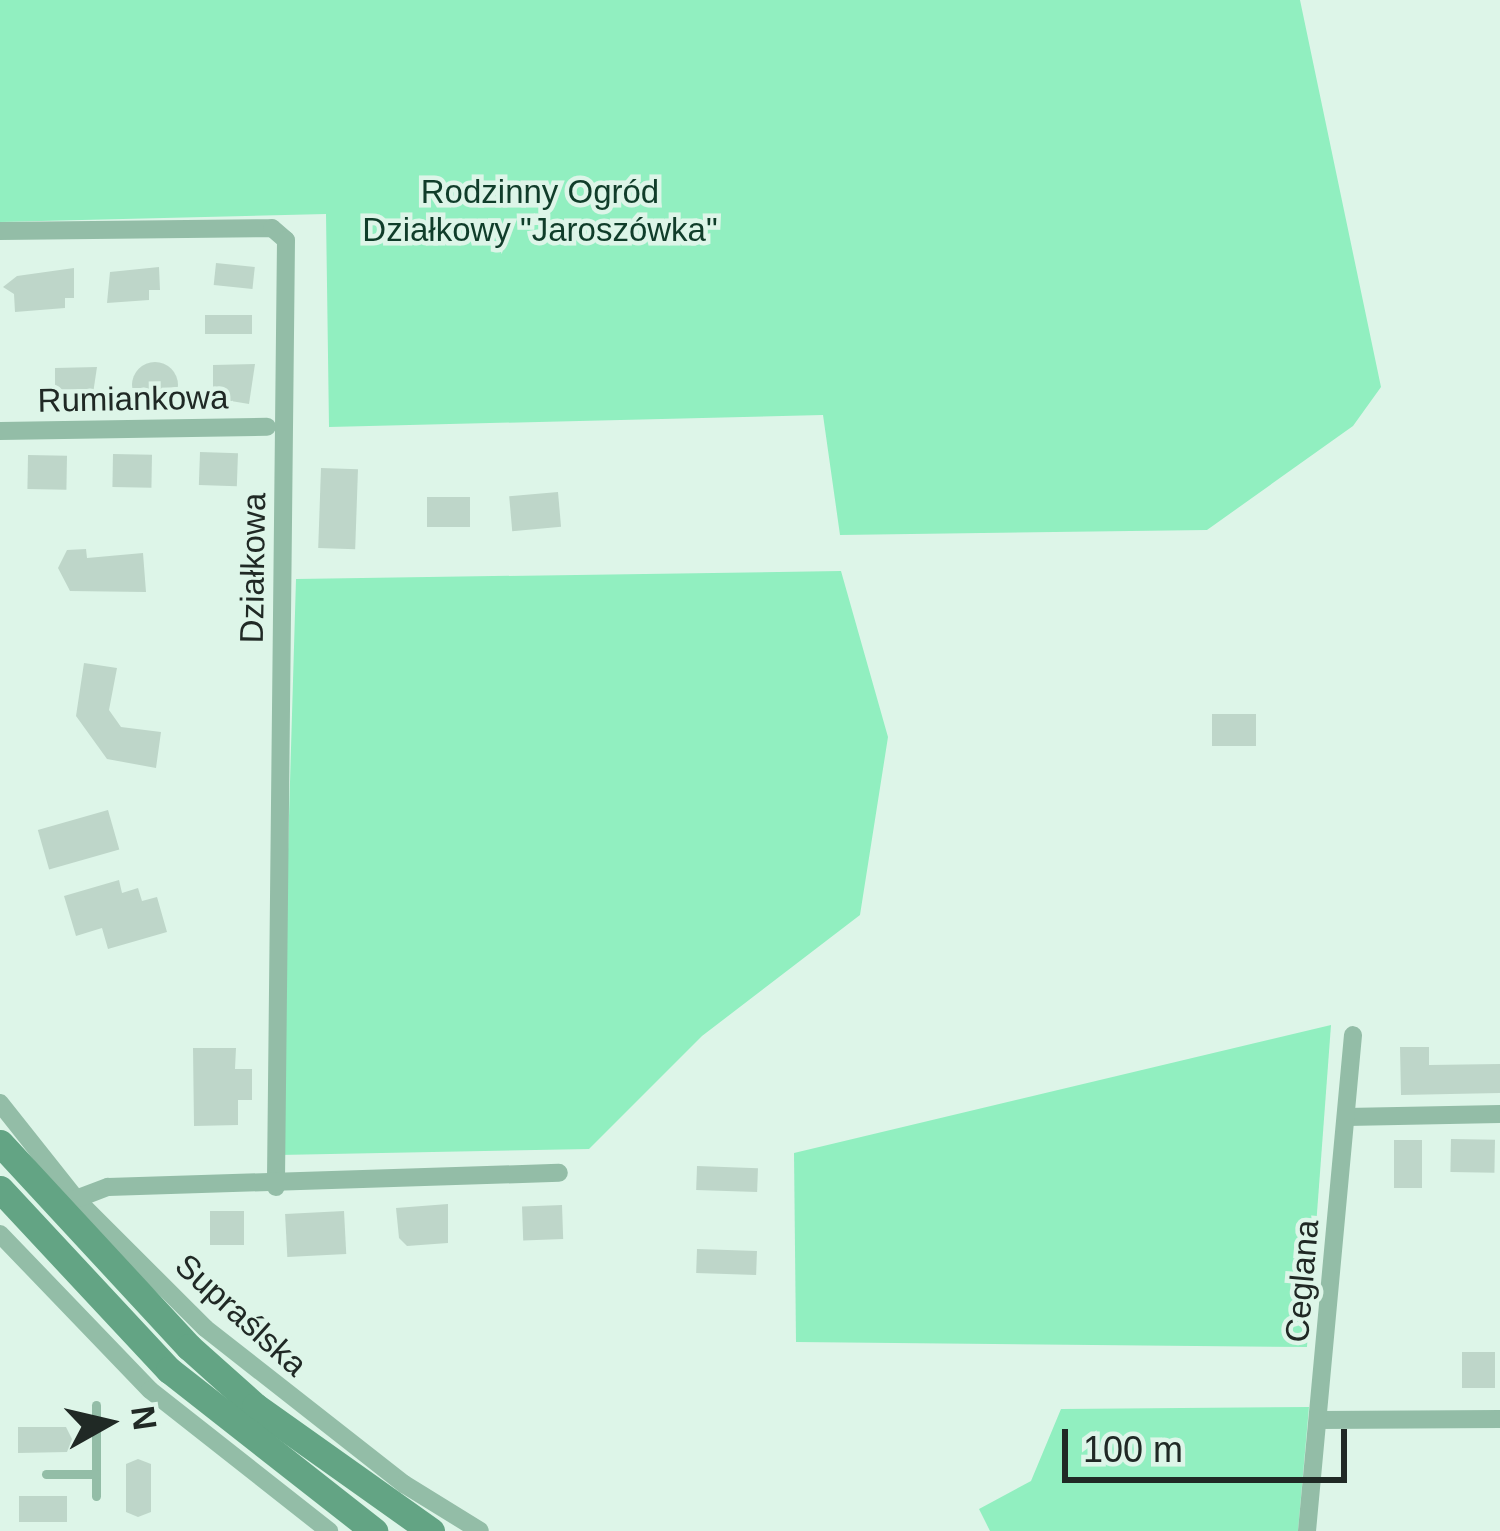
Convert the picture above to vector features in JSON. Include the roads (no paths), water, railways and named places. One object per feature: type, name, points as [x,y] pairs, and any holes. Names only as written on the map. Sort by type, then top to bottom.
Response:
[{"type":"main road","points":[[0,1143],[189,1347],[255,1406],[431,1531]]},
{"type":"main road","points":[[0,1189],[170,1370],[374,1531]]},
{"type":"street","name":"Działkowa","points":[[0,231],[272,228],[286,241],[276,1187]]},
{"type":"street","name":"Rumiankowa","points":[[0,431],[267,428]]},
{"type":"street","name":"Ceglana","points":[[1307,1531],[1353,1036]]},
{"type":"street","name":"Supraślska","points":[[0,1103],[76,1199],[277,1389],[480,1531]]},
{"type":"street","points":[[1347,1117],[1500,1114]]},
{"type":"street","points":[[76,1199],[108,1186],[276,1187],[559,1173]]},
{"type":"street","points":[[0,1234],[150,1390],[328,1531]]},
{"type":"street","points":[[1319,1420],[1500,1419]]},
{"type":"lane","points":[[96,1405],[96,1496]]},
{"type":"lane","points":[[46,1474],[96,1474]]},
{"type":"park label","name":"Rodzinny Ogród Działkowy \"Jaroszówka\"","points":[[540,211]]}]
